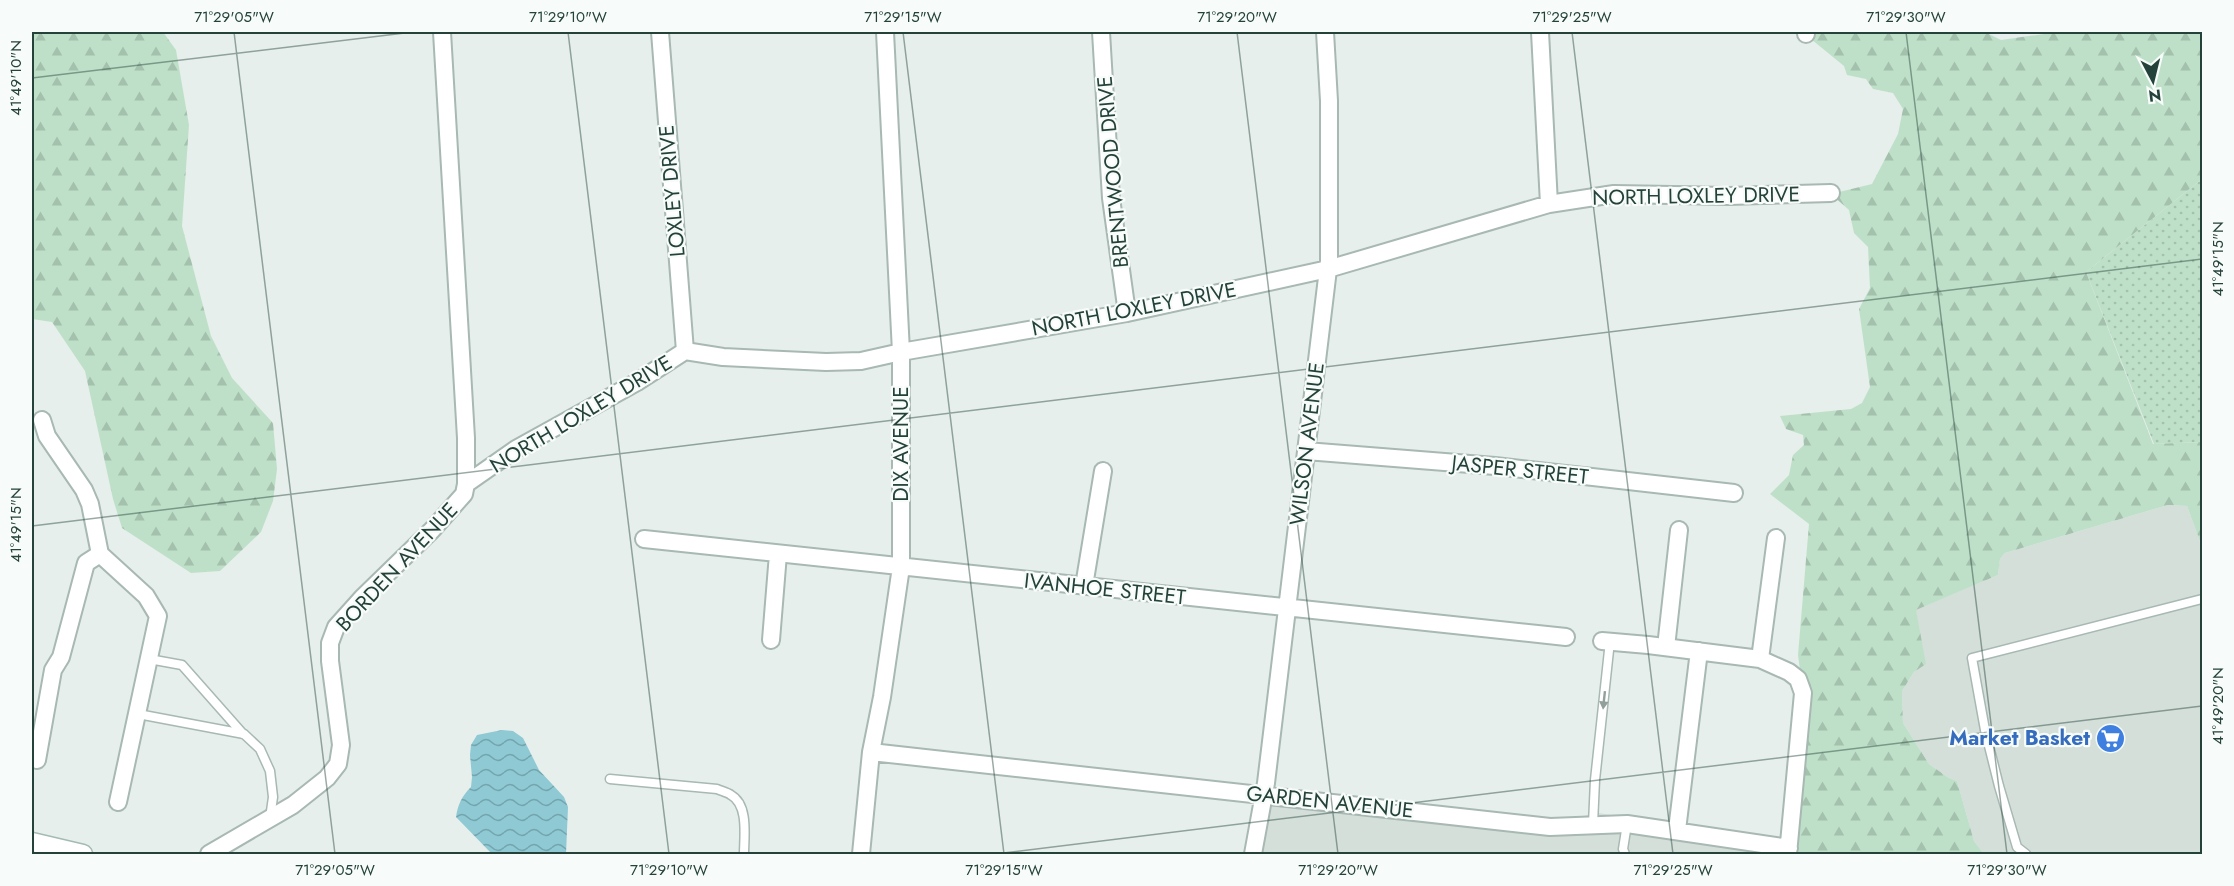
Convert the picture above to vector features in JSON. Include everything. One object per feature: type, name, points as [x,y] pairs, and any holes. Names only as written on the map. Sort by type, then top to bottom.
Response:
[{"type":"main road","points":[[32,842],[83,855]]},
{"type":"street","name":"BORDEN AVENUE","points":[[209,855],[311,792],[338,764],[341,745],[330,661],[330,643],[336,627],[455,506],[464,494],[466,438],[442,32]]},
{"type":"street","name":"LOXLEY DRIVE","points":[[660,32],[686,351]]},
{"type":"street","name":"DIX AVENUE","points":[[861,855],[871,752],[882,697],[901,567],[901,352],[885,32]]},
{"type":"street","name":"BRENTWOOD DRIVE","points":[[1101,32],[1111,198],[1127,313]]},
{"type":"street","name":"WILSON AVENUE","points":[[1253,855],[1263,794],[1325,305],[1328,269],[1329,102],[1325,32]]},
{"type":"street","points":[[1540,32],[1549,204]]},
{"type":"street","name":"NORTH LOXLEY DRIVE","points":[[466,484],[516,449],[637,382],[686,351],[723,357],[826,362],[861,360],[1127,313],[1328,269],[1549,204],[1614,194],[1729,196],[1831,194]]},
{"type":"street","points":[[42,420],[47,436],[84,490],[90,504],[100,554],[146,596],[158,616],[118,802]]},
{"type":"street","name":"JASPER STREET","points":[[1306,451],[1495,466],[1734,494]]},
{"type":"street","points":[[1083,586],[1103,471]]},
{"type":"street","points":[[1666,647],[1679,530]]},
{"type":"street","points":[[1760,659],[1776,538]]},
{"type":"street","name":"IVANHOE STREET","points":[[644,539],[1566,638]]},
{"type":"street","points":[[37,760],[53,670],[61,657],[86,563],[100,554]]},
{"type":"street","points":[[771,640],[778,554]]},
{"type":"street","points":[[1606,641],[1760,659],[1789,672],[1798,679],[1803,693],[1789,851]]},
{"type":"street","points":[[1677,830],[1699,651]]},
{"type":"street","name":"GARDEN AVENUE","points":[[871,752],[1550,826],[1627,824],[1677,830],[1789,851]]},
{"type":"lane","points":[[2026,855],[2017,848],[1999,786],[1985,730],[1972,658],[2202,599]]},
{"type":"lane","points":[[1593,824],[1606,641]]},
{"type":"lane","points":[[149,659],[182,665],[244,735],[260,749],[270,771],[273,797],[270,819]]},
{"type":"lane","points":[[138,714],[244,735]]},
{"type":"lane","points":[[610,779],[717,789],[732,795],[740,805],[742,813],[744,855]]},
{"type":"lane","points":[[1626,855],[1623,849],[1627,824]]},
{"type":"shaded area","points":[[2168,505],[2187,506],[2202,547],[2202,854],[1984,854],[1974,841],[1957,781],[1929,764],[1903,723],[1902,691],[1914,672],[1925,664],[1915,610],[1998,575],[2000,559],[2005,553]]},
{"type":"shaded area","points":[[1264,796],[1554,822],[1599,813],[1772,843],[1782,854],[1253,854]]},
{"type":"green space","points":[[32,32],[163,32],[176,50],[189,125],[182,226],[211,336],[232,378],[273,423],[277,469],[273,501],[261,532],[220,571],[191,573],[122,528],[113,499],[85,371],[52,322],[32,319]]},
{"type":"green space","points":[[1806,32],[1985,32],[2001,40],[2058,32],[2202,32],[2202,179],[2086,272],[2153,444],[2202,442],[2202,547],[2187,506],[2168,505],[2005,553],[2000,559],[1998,575],[1916,610],[1926,664],[1914,672],[1902,691],[1903,723],[1929,764],[1957,781],[1974,841],[1984,854],[1782,854],[1800,670],[1798,655],[1809,524],[1770,494],[1789,475],[1793,455],[1804,445],[1803,435],[1786,429],[1780,416],[1851,409],[1862,403],[1870,387],[1859,309],[1870,288],[1868,247],[1854,233],[1849,210],[1831,194],[1872,184],[1898,134],[1903,109],[1893,93],[1873,89],[1866,79],[1847,75],[1844,66],[1806,35]]},
{"type":"green space","points":[[2202,179],[2202,442],[2154,444],[2086,272]]},
{"type":"water","points":[[502,730],[513,731],[523,738],[539,770],[564,797],[568,807],[566,854],[492,854],[456,817],[461,800],[471,787],[471,745],[477,735]]},
{"type":"place","name":"Market Basket","points":[[2111,738]]}]
